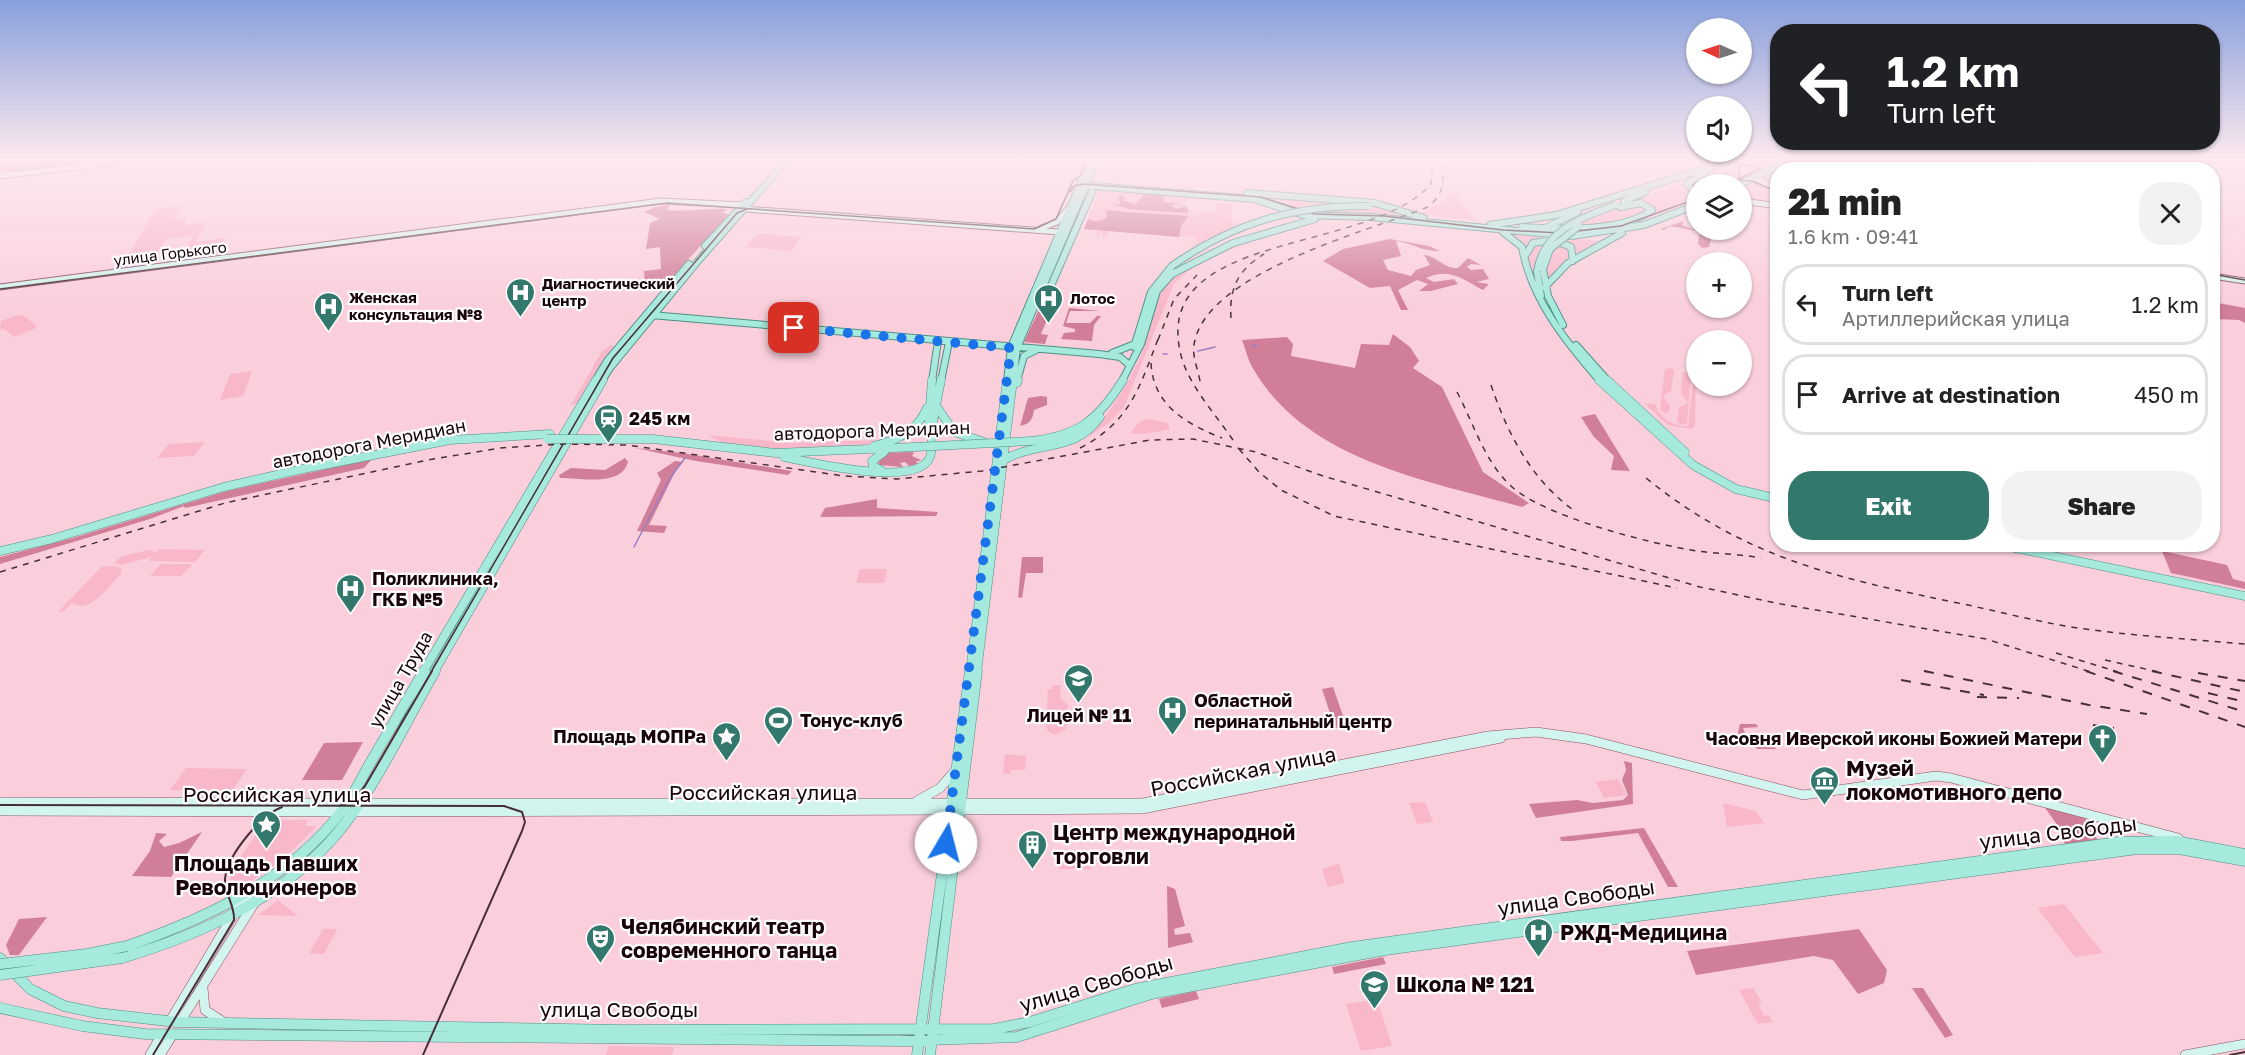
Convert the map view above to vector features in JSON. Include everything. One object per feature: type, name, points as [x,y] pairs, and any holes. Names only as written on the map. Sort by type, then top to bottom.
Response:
[{"type":"main road","name":"улица Горького","points":[[0,289],[616,208]]},
{"type":"main road","points":[[567,437],[610,356],[742,208]]},
{"type":"main road","name":"улица Горького","points":[[758,208],[1062,232]]},
{"type":"main road","name":"улица Горького","points":[[761,208],[1042,228],[1062,232]]},
{"type":"main road","points":[[1042,228],[1057,222],[1068,208]]},
{"type":"main road","points":[[917,1055],[957,806],[957,767],[1012,396],[1014,348],[1035,303],[1069,208]]},
{"type":"main road","points":[[930,1055],[957,806],[1014,348],[1053,248],[1075,208]]},
{"type":"main road","points":[[1035,303],[1050,288],[1085,208]]},
{"type":"main road","points":[[1284,208],[1303,215],[1489,227],[1544,228],[1595,227],[1641,217],[1652,210],[1651,208]]},
{"type":"main road","name":"автодорога Меридиан","points":[[0,553],[52,543],[226,490],[307,471],[463,442],[549,437],[657,435],[777,450],[1031,440],[1063,433],[1089,420],[1101,406],[1127,363],[1150,292],[1172,266],[1214,238],[1281,212],[1305,208]]},
{"type":"main road","name":"автодорога Меридиан","points":[[1381,208],[1409,217],[1429,220]]},
{"type":"main road","points":[[1385,208],[1398,210]]},
{"type":"main road","points":[[1391,208],[1429,220],[1605,241]]},
{"type":"main road","points":[[1489,227],[1556,215],[1578,208]]},
{"type":"main road","points":[[1512,223],[1542,221],[1591,208]]},
{"type":"main road","points":[[1550,313],[1538,286],[1540,270],[1550,249],[1582,224],[1614,208]]},
{"type":"main road","points":[[1545,287],[1552,277],[1605,241],[1686,209]]},
{"type":"main road","points":[[1544,228],[1585,210]]},
{"type":"main road","name":"автодорога Меридиан","points":[[584,436],[663,440],[741,451],[791,454],[1053,439],[1076,432],[1094,420],[1106,407],[1134,360],[1155,294],[1168,277],[1197,259],[1290,224],[1319,219],[1358,217]]},
{"type":"main road","points":[[1557,235],[1587,235],[1644,225]]},
{"type":"main road","points":[[1489,227],[1503,232],[1523,248],[1531,284],[1587,367],[1679,454],[1725,484],[1770,495]]},
{"type":"main road","points":[[1030,231],[1046,236],[1053,248]]},
{"type":"main road","points":[[1524,258],[1531,244],[1553,240],[1571,247],[1573,261]]},
{"type":"main road","points":[[1540,270],[1545,287],[1562,323],[1592,364],[1685,453],[1727,480],[1770,494]]},
{"type":"main road","points":[[2220,276],[2245,280]]},
{"type":"main road","points":[[649,315],[1099,354],[1120,357],[1127,363]]},
{"type":"main road","points":[[741,451],[878,472],[913,471],[923,467],[930,459],[938,341]]},
{"type":"main road","points":[[915,446],[881,453],[874,458],[872,464],[876,468],[887,471],[912,469],[923,463],[927,456],[933,402],[946,363],[949,342]]},
{"type":"main road","points":[[1099,354],[1122,351],[1135,344]]},
{"type":"main road","points":[[1012,396],[1024,356],[1042,349]]},
{"type":"main road","points":[[936,363],[946,363]]},
{"type":"main road","points":[[933,402],[946,427],[956,434],[984,442]]},
{"type":"main road","points":[[855,448],[888,442],[909,433],[922,420],[933,402]]},
{"type":"main road","points":[[1002,461],[1015,454],[1078,440],[1094,428],[1106,407]]},
{"type":"main road","name":"улица Труда","points":[[160,1055],[168,1034],[236,912],[302,852],[344,807],[452,624],[567,437]]},
{"type":"main road","name":"улица Труда","points":[[175,1022],[204,984],[255,895],[307,861],[357,807],[567,437]]},
{"type":"main road","points":[[2036,552],[2245,594]]},
{"type":"main road","points":[[2049,552],[2245,594]]},
{"type":"main road","points":[[452,624],[462,625]]},
{"type":"main road","points":[[401,710],[413,710]]},
{"type":"main road","name":"Российская улица","points":[[0,811],[344,807],[1133,807],[1339,767],[1491,741],[1518,733],[1562,733],[1803,795],[1936,776],[1951,778],[2210,847]]},
{"type":"main road","points":[[912,803],[940,788],[957,767]]},
{"type":"main road","name":"Российская улица","points":[[0,802],[344,807]]},
{"type":"main road","name":"Российская улица","points":[[742,807],[912,803],[957,806]]},
{"type":"main road","points":[[2127,825],[2139,832],[2142,840]]},
{"type":"main road","name":"улица Свободы","points":[[0,958],[30,989],[64,1006],[97,1013],[175,1022],[433,1031],[608,1034],[933,1033],[1017,1037],[1134,994],[1395,945],[2142,840],[2210,847],[2245,854]]},
{"type":"main road","name":"улица Свободы","points":[[1862,881],[2137,849],[2179,849],[2245,861]]},
{"type":"main road","points":[[0,964],[87,954],[127,946],[186,925],[255,895]]},
{"type":"main road","points":[[0,975],[122,958],[171,943],[236,912]]},
{"type":"main road","points":[[204,984],[202,999],[205,1010],[224,1022]]},
{"type":"main road","name":"улица Свободы","points":[[0,1008],[82,1026],[168,1034],[433,1031]]},
{"type":"main road","name":"улица Труда","points":[[150,1055],[168,1034]]},
{"type":"main road","points":[[2185,1055],[2245,1044]]},
{"type":"shaded area","points":[[181,208],[174,219],[187,218],[183,225],[206,222],[196,242],[225,238],[217,255],[195,258],[185,252],[193,236],[166,239],[148,260],[120,268],[156,209]]},
{"type":"shaded area","points":[[652,208],[682,211],[727,209],[722,213],[729,214],[661,290],[645,288],[644,271],[661,269],[660,247],[646,249],[650,223],[660,219],[644,212]]},
{"type":"shaded area","points":[[1092,208],[1188,208],[1193,210],[1191,217],[1206,211],[1214,212],[1215,208],[1233,208],[1231,221],[1238,225],[1187,249],[1198,241],[1191,233],[1192,237],[1109,231],[1106,238],[1102,237],[1103,230],[1099,234],[1100,237],[1097,237],[1095,235],[1099,230],[1084,229]]},
{"type":"shaded area","points":[[1126,208],[1187,208],[1188,213]]},
{"type":"shaded area","points":[[1301,208],[1381,208],[1402,216],[1308,211]]},
{"type":"shaded area","points":[[1431,208],[1466,208],[1474,220],[1434,216],[1436,214],[1417,215]]},
{"type":"shaded area","points":[[1598,208],[1648,210],[1612,222],[1588,225],[1550,227],[1559,223],[1577,225],[1564,221]]},
{"type":"shaded area","points":[[1654,208],[1669,208],[1655,214]]},
{"type":"shaded area","points":[[1106,210],[1188,216],[1181,226],[1179,237],[1084,229],[1088,219],[1096,222],[1107,218]]},
{"type":"shaded area","points":[[1684,221],[1682,225],[1686,226],[1686,229],[1670,226],[1664,230],[1660,229]]},
{"type":"shaded area","points":[[1506,233],[1600,241],[1576,257],[1576,252],[1569,245],[1531,243],[1526,249]]},
{"type":"shaded area","points":[[757,234],[801,237],[791,251],[746,247]]},
{"type":"shaded area","points":[[1271,234],[1198,263],[1174,284],[1124,407],[1110,422],[1085,440],[1109,411],[1131,375],[1142,352],[1157,301],[1167,283],[1184,268],[1208,256]]},
{"type":"shaded area","points":[[1390,239],[1429,246],[1440,251],[1427,250],[1396,241],[1401,256],[1383,260],[1388,270],[1411,276],[1416,270],[1430,265],[1424,255],[1453,268],[1458,268],[1468,258],[1481,265],[1471,264],[1467,267],[1471,270],[1483,269],[1489,279],[1476,282],[1489,284],[1483,290],[1462,278],[1442,274],[1426,278],[1434,282],[1454,279],[1458,284],[1431,291],[1419,291],[1428,284],[1417,280],[1398,290],[1408,310],[1401,310],[1390,286],[1370,288],[1323,261],[1343,249]]},
{"type":"shaded area","points":[[1698,240],[1711,240],[1709,247],[1702,248],[1698,244]]},
{"type":"shaded area","points":[[1540,241],[1568,247],[1570,261],[1547,278],[1547,270],[1532,267],[1533,278],[1528,264],[1531,248]]},
{"type":"shaded area","points":[[2220,303],[2245,308],[2245,323],[2239,320],[2220,319]]},
{"type":"shaded area","points":[[1041,305],[1053,306],[1041,334],[1048,335],[1045,344],[1024,342]]},
{"type":"shaded area","points":[[1069,308],[1100,311],[1070,311],[1066,323],[1090,323],[1097,316],[1101,316],[1094,325],[1092,341],[1061,339],[1064,333],[1075,332],[1075,329],[1063,326]]},
{"type":"shaded area","points":[[18,315],[24,316],[36,325],[36,328],[14,337],[4,329],[0,330],[1,321]]},
{"type":"shaded area","points":[[1393,334],[1410,347],[1419,361],[1413,368],[1442,387],[1483,472],[1529,503],[1522,507],[1410,476],[1373,463],[1338,446],[1305,426],[1277,401],[1252,367],[1242,340],[1287,337],[1293,344],[1291,356],[1355,368],[1361,344],[1389,345]]},
{"type":"shaded area","points":[[611,345],[615,347],[579,403],[571,405],[602,351]]},
{"type":"shaded area","points":[[1671,368],[1674,371],[1671,391],[1663,396],[1670,406],[1669,412],[1665,413],[1660,410],[1665,369]]},
{"type":"shaded area","points":[[252,371],[243,396],[220,400],[230,374]]},
{"type":"shaded area","points":[[1686,372],[1686,396],[1689,396],[1687,423],[1683,425],[1677,422],[1679,407],[1688,403],[1681,393],[1683,373]]},
{"type":"shaded area","points":[[1692,396],[1696,396],[1695,426],[1692,429],[1668,425],[1644,403],[1655,404],[1660,413],[1672,423],[1688,426]]},
{"type":"shaded area","points":[[1047,397],[1047,405],[1034,410],[1030,421],[1020,426],[1028,398]]},
{"type":"shaded area","points":[[1595,414],[1630,471],[1611,470],[1614,456],[1594,437],[1581,417]]},
{"type":"shaded area","points":[[1148,419],[1168,423],[1170,429],[1145,434],[1130,433],[1139,422]]},
{"type":"shaded area","points":[[709,435],[791,443],[879,440],[878,444],[873,445],[787,449],[739,446],[721,442]]},
{"type":"shaded area","points":[[205,442],[194,456],[157,458],[169,444]]},
{"type":"shaded area","points":[[635,448],[682,453],[792,471],[788,475],[696,461]]},
{"type":"shaded area","points":[[883,453],[914,453],[912,456],[921,460],[916,462],[918,464],[909,466],[905,462],[900,463],[903,467],[879,465],[878,457]]},
{"type":"shaded area","points":[[625,458],[628,462],[624,470],[609,478],[589,480],[560,478],[559,475],[571,468],[605,470]]},
{"type":"shaded area","points":[[372,459],[364,468],[185,508],[184,506],[150,519],[0,564],[0,557],[73,538],[227,491]]},
{"type":"shaded area","points":[[675,461],[683,462],[677,468],[649,525],[667,526],[664,533],[637,531],[661,480],[657,473]]},
{"type":"shaded area","points":[[877,499],[877,508],[938,512],[936,516],[820,517],[825,508]]},
{"type":"shaded area","points":[[159,549],[205,550],[195,562],[149,561],[152,557],[121,565],[114,563],[122,556],[150,550],[156,553]]},
{"type":"shaded area","points":[[2162,552],[2227,565],[2233,579],[2245,582],[2245,589],[2171,573]]},
{"type":"shaded area","points":[[1022,557],[1043,557],[1043,573],[1026,573],[1022,598],[1018,597]]},
{"type":"shaded area","points":[[160,564],[192,565],[181,576],[150,576]]},
{"type":"shaded area","points":[[101,567],[121,568],[121,573],[100,597],[86,605],[79,606],[72,603],[63,612],[58,612]]},
{"type":"shaded area","points":[[860,569],[887,569],[884,583],[856,583]]},
{"type":"shaded area","points":[[1052,685],[1061,685],[1060,698],[1068,705],[1066,729],[1056,735],[1050,733],[1046,728],[1048,689],[1052,689]]},
{"type":"shaded area","points":[[1333,687],[1347,727],[1335,728],[1322,689]]},
{"type":"shaded area","points":[[1740,724],[1756,724],[1758,727],[1743,728],[1747,737],[1770,738],[1776,749],[1757,749],[1749,740],[1742,740],[1738,733]]},
{"type":"shaded area","points":[[363,742],[342,780],[302,780],[324,743]]},
{"type":"shaded area","points":[[1005,754],[1026,756],[1025,770],[1011,770],[1010,774],[1003,774]]},
{"type":"shaded area","points":[[1624,761],[1632,763],[1633,804],[1536,818],[1529,804],[1577,800],[1593,803],[1623,800],[1628,795],[1622,780],[1626,770]]},
{"type":"shaded area","points":[[186,768],[247,769],[232,791],[170,790]]},
{"type":"shaded area","points":[[1618,779],[1627,795],[1604,798],[1596,782]]},
{"type":"shaded area","points":[[1425,802],[1433,822],[1417,824],[1409,803]]},
{"type":"shaded area","points":[[1723,803],[1756,811],[1764,823],[1727,827]]},
{"type":"shaded area","points":[[2043,805],[2085,817],[2089,829],[2099,841],[2065,844],[2059,834],[2063,833]]},
{"type":"shaded area","points":[[265,820],[308,820],[305,826],[317,826],[282,860],[234,893],[230,879],[232,870]]},
{"type":"shaded area","points":[[1644,828],[1678,887],[1668,887],[1638,833],[1572,841],[1561,841],[1560,837]]},
{"type":"shaded area","points":[[202,832],[171,877],[132,876],[150,851],[156,833],[167,834],[159,841],[164,847]]},
{"type":"shaded area","points":[[1077,853],[1091,853],[1091,869],[1059,869],[1060,860],[1076,860]]},
{"type":"shaded area","points":[[1339,864],[1345,883],[1328,887],[1322,869]]},
{"type":"shaded area","points":[[1167,886],[1175,889],[1185,926],[1174,929],[1175,935],[1190,933],[1193,942],[1168,948]]},
{"type":"shaded area","points":[[278,900],[298,916],[258,915]]},
{"type":"shaded area","points":[[2064,904],[2103,953],[2075,957],[2037,908]]},
{"type":"shaded area","points":[[47,917],[19,955],[10,955],[6,945],[19,919]]},
{"type":"shaded area","points":[[323,929],[337,929],[324,954],[309,954]]},
{"type":"shaded area","points":[[1859,929],[1887,970],[1884,983],[1858,994],[1833,960],[1814,956],[1696,975],[1687,951]]},
{"type":"shaded area","points":[[1383,957],[1386,964],[1334,974],[1332,967]]},
{"type":"shaded area","points":[[1753,988],[1762,1003],[1758,1004],[1764,1016],[1769,1015],[1773,1022],[1758,1024],[1739,990]]},
{"type":"shaded area","points":[[1912,988],[1923,988],[1953,1035],[1945,1038]]},
{"type":"shaded area","points":[[1196,991],[1199,999],[1162,1008],[1159,999]]},
{"type":"shaded area","points":[[1377,999],[1392,1046],[1361,1051],[1346,1004]]},
{"type":"shaded area","points":[[609,1046],[674,1047],[672,1055],[606,1055]]},
{"type":"waterway","points":[[1253,345],[1257,346]]},
{"type":"waterway","points":[[1198,351],[1215,347]]},
{"type":"waterway","points":[[634,547],[670,478],[685,458]]},
{"type":"tram line","points":[[0,289],[626,208]]},
{"type":"tram line","points":[[741,208],[1034,229],[1056,219],[1061,208]]},
{"type":"tram line","points":[[1297,208],[1315,214],[1384,216],[1503,230],[1560,233],[1621,226],[1670,208]]},
{"type":"tram line","points":[[431,672],[613,358],[737,213],[747,209]]},
{"type":"tram line","points":[[2220,275],[2245,280]]},
{"type":"tram line","points":[[341,806],[355,798],[365,786],[432,671]]},
{"type":"tram line","points":[[0,805],[341,806]]},
{"type":"tram line","points":[[341,806],[504,806],[522,812],[525,822],[522,831],[423,1055]]},
{"type":"tram line","points":[[153,1055],[234,920],[225,884],[227,869],[232,859],[255,827],[282,807]]},
{"type":"tram line","points":[[2230,1055],[2245,1052]]},
{"type":"railway","points":[[1233,440],[1191,380],[1182,359],[1179,317],[1196,287],[1228,265],[1269,250],[1360,223],[1398,208]]},
{"type":"railway","points":[[1234,291],[1257,276],[1293,258],[1425,208]]},
{"type":"railway","points":[[1234,291],[1242,273],[1264,254]]},
{"type":"railway","points":[[1158,340],[1174,299],[1197,275]]},
{"type":"railway","points":[[1200,381],[1194,358],[1194,345],[1205,319],[1234,291]]},
{"type":"railway","points":[[1231,318],[1234,291]]},
{"type":"railway","points":[[1080,448],[1112,426],[1123,414],[1140,385],[1160,334]]},
{"type":"railway","points":[[1151,363],[1153,378],[1158,390],[1174,411],[1196,426],[1222,438]]},
{"type":"railway","points":[[1491,385],[1505,422],[1523,456],[1560,500],[1576,512]]},
{"type":"railway","points":[[1457,392],[1494,466],[1512,487],[1528,498],[1573,519],[1627,536],[1697,551],[1761,558]]},
{"type":"railway","points":[[0,572],[225,503],[428,460],[500,448],[562,444],[627,445],[844,476],[897,479],[982,471],[1150,440],[1193,439],[1256,452],[1323,476],[1700,587],[1781,604],[1986,639],[2091,672]]},
{"type":"railway","points":[[1239,449],[1259,472],[1281,490],[1334,516],[1677,588]]},
{"type":"railway","points":[[1646,478],[1719,528],[1770,552]]},
{"type":"railway","points":[[1771,552],[1832,574],[2063,626],[2245,644]]},
{"type":"railway","points":[[2056,653],[2118,672]]},
{"type":"railway","points":[[2105,660],[2159,672]]},
{"type":"railway","points":[[1930,672],[1924,671],[2089,705],[2147,714]]},
{"type":"railway","points":[[2086,671],[2245,727]]},
{"type":"railway","points":[[2113,671],[2245,712]]},
{"type":"railway","points":[[2152,671],[2245,692]]},
{"type":"railway","points":[[2198,673],[2245,681]]},
{"type":"railway","points":[[1901,680],[1984,695]]},
{"type":"railway","points":[[2208,693],[2245,702]]},
{"type":"railway","points":[[1977,697],[2019,698]]},
{"type":"railway","points":[[2093,725],[2114,728]]},
{"type":"place","name":"Диагностический центр","points":[[521,318]]},
{"type":"place","name":"Лотос","points":[[1049,324]]},
{"type":"place","name":"Женская консультация №8","points":[[328,332]]},
{"type":"place","name":"245 км","points":[[608,444]]},
{"type":"place","name":"Поликлиника, ГКБ №5","points":[[351,614]]},
{"type":"place","name":"Лицей № 11","points":[[1079,704]]},
{"type":"place","name":"Областной перинатальный центр","points":[[1173,736]]},
{"type":"place","name":"Тонус-клуб","points":[[779,746]]},
{"type":"place","name":"Площадь МОПРа","points":[[727,762]]},
{"type":"place","name":"Часовня Иверской иконы Божией Матери","points":[[2103,764]]},
{"type":"place","name":"Музей локомотивного депо","points":[[1825,806]]},
{"type":"place","name":"Площадь Павших Революционеров","points":[[266,850]]},
{"type":"place","name":"Центр международной торговли","points":[[1032,870]]},
{"type":"place","name":"РЖД-Медицина","points":[[1539,958]]},
{"type":"place","name":"Челябинский театр современного танца","points":[[600,964]]},
{"type":"place","name":"Школа № 121","points":[[1375,1010]]},
{"type":"route","points":[[794,328],[1011,348],[946,843]]}]
